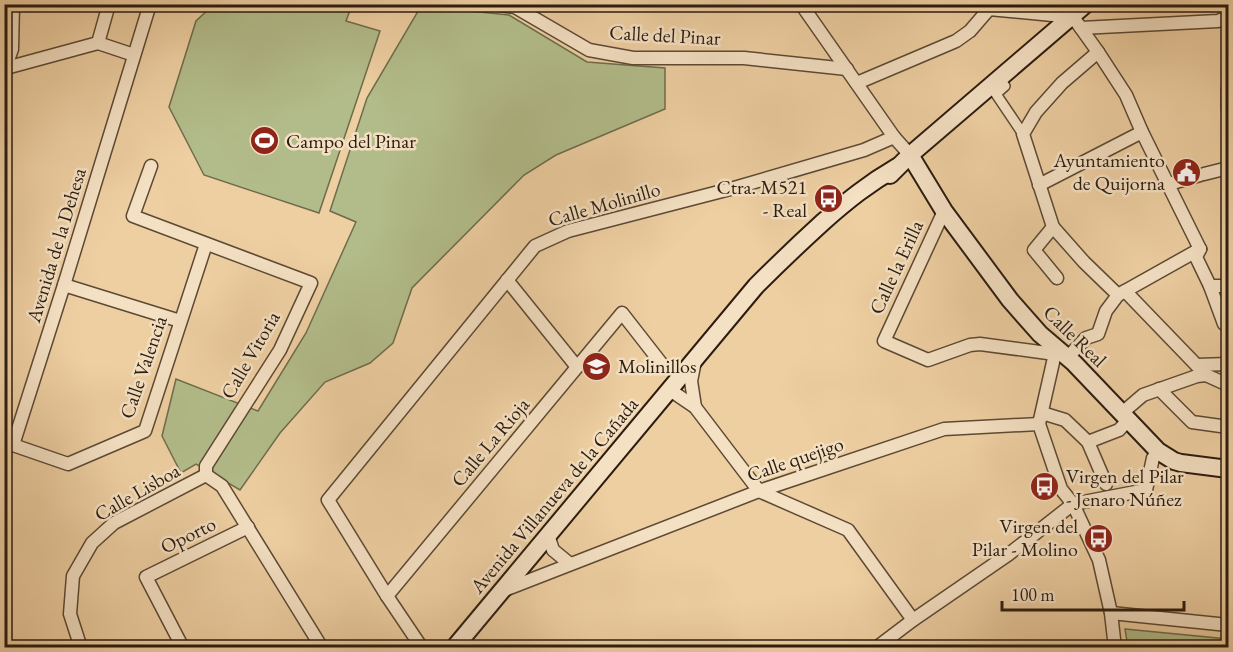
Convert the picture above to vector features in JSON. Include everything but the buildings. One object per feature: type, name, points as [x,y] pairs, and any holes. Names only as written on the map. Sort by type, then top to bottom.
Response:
[{"type":"main road","name":"Avenida Villanueva de la Cañada","points":[[454,648],[733,316],[789,265],[837,226],[910,154],[998,79],[1077,22],[1086,4]]},
{"type":"main road","name":"Calle Real","points":[[910,154],[944,211],[1010,300],[1040,334],[1158,451],[1181,463],[1228,469]]},
{"type":"main road","points":[[893,171],[910,175],[927,185]]},
{"type":"street","points":[[5,70],[12,49],[13,4]]},
{"type":"street","points":[[98,43],[109,4]]},
{"type":"street","name":"Avenida de la Dehesa","points":[[9,445],[64,285],[150,4]]},
{"type":"street","name":"Calle del Pinar","points":[[492,4],[515,7],[589,50],[633,58],[744,58],[847,69]]},
{"type":"street","name":"Calle Real","points":[[801,4],[894,137],[910,154]]},
{"type":"street","points":[[857,82],[956,41],[970,31],[987,7],[1035,9],[1077,22],[1218,21],[1228,17]]},
{"type":"street","points":[[1077,22],[1126,95],[1200,249]]},
{"type":"street","points":[[5,70],[98,43],[134,56]]},
{"type":"street","points":[[1023,134],[1036,112],[1062,83],[1098,52]]},
{"type":"street","points":[[998,79],[1005,86],[996,94],[1023,134],[1053,227],[1084,262],[1121,293],[1202,370],[1228,385]]},
{"type":"street","points":[[1228,88],[1228,109]]},
{"type":"street","points":[[1039,185],[1142,132]]},
{"type":"street","name":"Calle Molinillo","points":[[387,596],[328,500],[535,246],[568,231],[735,188],[864,150],[894,137]]},
{"type":"street","name":"Calle Vitoria","points":[[151,166],[133,216],[311,283],[280,350],[206,466],[206,475]]},
{"type":"street","points":[[1169,184],[1228,168]]},
{"type":"street","name":"Calle la Erilla","points":[[944,211],[884,340],[928,360],[970,345],[980,344],[1060,353]]},
{"type":"street","points":[[1053,227],[1034,250],[1057,278]]},
{"type":"street","name":"Calle Valencia","points":[[9,445],[68,464],[145,432],[206,244]]},
{"type":"street","points":[[1200,249],[1196,257],[1224,324]]},
{"type":"street","points":[[1115,648],[1111,614],[1099,560],[1073,504],[1061,489],[1040,418],[1060,353],[1098,334],[1106,311],[1121,293],[1200,249]]},
{"type":"street","points":[[507,280],[577,367]]},
{"type":"street","points":[[64,285],[180,321]]},
{"type":"street","points":[[1209,286],[1228,286]]},
{"type":"street","name":"Calle La Rioja","points":[[387,596],[622,313],[661,363]]},
{"type":"street","points":[[695,359],[691,381],[695,407]]},
{"type":"street","points":[[1088,441],[1119,430],[1125,416],[1143,395],[1197,376],[1202,370],[1228,364]]},
{"type":"street","points":[[1159,389],[1192,422],[1228,427]]},
{"type":"street","points":[[669,390],[695,407],[759,491],[848,530],[913,620]]},
{"type":"street","points":[[1040,418],[1065,420],[1088,441],[1106,484]]},
{"type":"street","name":"Calle quejigo","points":[[501,591],[759,491],[944,429],[1040,418]]},
{"type":"street","points":[[876,648],[1009,554],[1073,504],[1146,490],[1153,458],[1158,451]]},
{"type":"street","points":[[206,475],[222,486],[321,648]]},
{"type":"street","name":"Calle Lisboa","points":[[81,648],[70,614],[73,576],[92,543],[114,523],[206,475]]},
{"type":"street","name":"Oporto","points":[[183,648],[146,577],[248,527]]},
{"type":"street","points":[[548,535],[553,550],[570,564]]},
{"type":"street","points":[[387,596],[423,648]]},
{"type":"street","points":[[1111,614],[1228,625]]},
{"type":"green space","name":"Campo del Pinar","points":[[213,5],[352,5],[346,21],[380,31],[319,213],[204,175],[169,107],[196,21]]},
{"type":"green space","points":[[421,6],[509,15],[587,62],[665,68],[665,109],[556,155],[524,175],[412,288],[393,343],[370,363],[325,382],[280,433],[240,490],[196,464],[181,473],[162,436],[176,379],[258,411],[306,333],[356,222],[330,211],[367,98]]},
{"type":"green space","points":[[1125,629],[1228,639],[1228,647],[1128,647]]},
{"type":"place","name":"Campo del Pinar","points":[[265,141]]},
{"type":"place","name":"Ayuntamiento de Quijorna","points":[[1186,172]]},
{"type":"place","name":"Ctra. M521 - Real","points":[[828,199]]},
{"type":"place","name":"Molinillos","points":[[597,366]]},
{"type":"place","name":"Virgen del Pilar - Jenaro Núñez","points":[[1045,487]]},
{"type":"place","name":"Virgen del Pilar - Molino","points":[[1099,538]]}]
